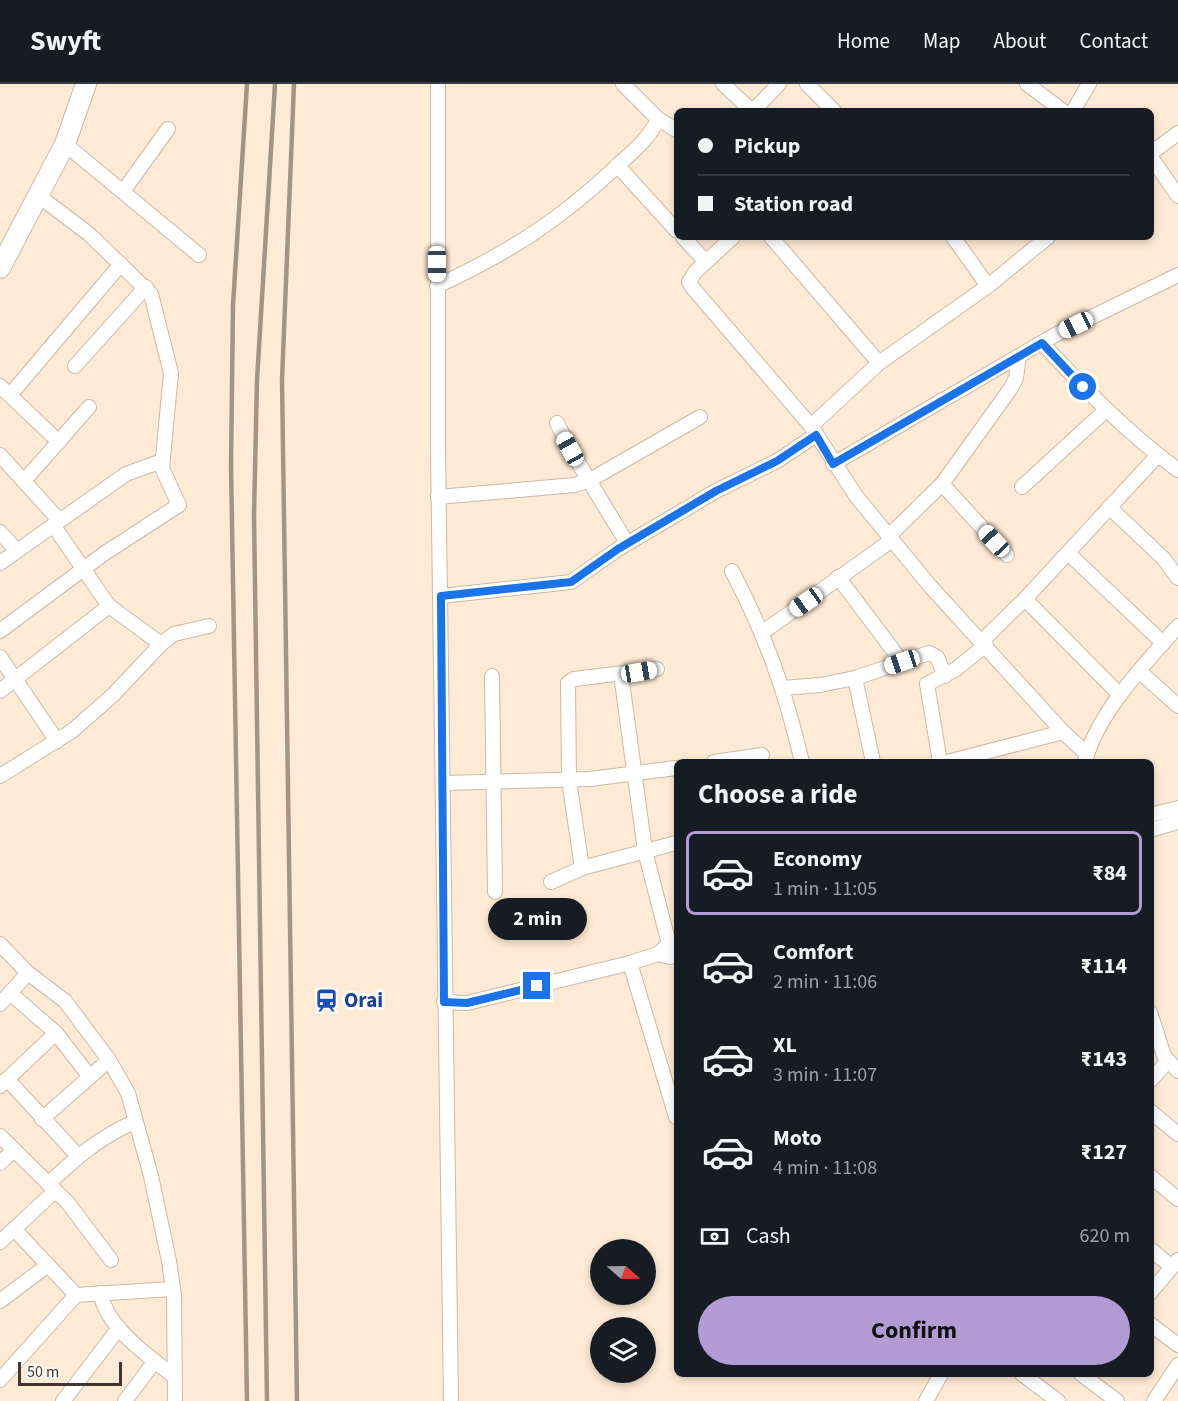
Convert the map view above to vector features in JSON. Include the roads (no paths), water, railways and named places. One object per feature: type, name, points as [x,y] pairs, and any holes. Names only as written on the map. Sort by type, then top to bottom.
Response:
[{"type":"street","points":[[0,268],[40,197],[65,144],[86,84]]},
{"type":"street","points":[[438,84],[438,497],[444,783],[444,1002],[452,1401]]},
{"type":"street","points":[[623,84],[658,119],[674,129]]},
{"type":"street","points":[[723,84],[749,108]]},
{"type":"street","points":[[755,108],[779,84]]},
{"type":"street","points":[[807,84],[831,108]]},
{"type":"street","points":[[1027,84],[1060,108]]},
{"type":"street","points":[[1065,108],[1089,84]]},
{"type":"street","points":[[437,286],[481,266],[538,233],[576,204],[644,139],[658,119]]},
{"type":"street","points":[[124,190],[168,129]]},
{"type":"street","points":[[1154,152],[1178,133]]},
{"type":"street","points":[[65,144],[124,190],[199,255]]},
{"type":"street","points":[[1154,161],[1178,196]]},
{"type":"street","points":[[617,165],[674,228]]},
{"type":"street","points":[[0,631],[82,569],[133,534],[177,508],[178,502],[164,478],[162,461],[171,373],[156,305],[146,287],[122,264],[72,220],[40,197]]},
{"type":"street","points":[[686,240],[706,262]]},
{"type":"street","points":[[730,240],[691,277],[689,282],[692,287],[813,430],[833,464],[890,538],[1086,758],[1120,695],[1178,627]]},
{"type":"street","points":[[774,240],[879,363]]},
{"type":"street","points":[[955,240],[988,286]]},
{"type":"street","points":[[441,596],[563,584],[716,491],[777,461],[813,430],[879,363],[988,286],[1044,240]]},
{"type":"street","points":[[59,442],[5,391],[122,264]]},
{"type":"street","points":[[833,464],[1042,343],[1178,277]]},
{"type":"street","points":[[75,366],[146,287]]},
{"type":"street","points":[[1042,343],[1106,410],[1178,470]]},
{"type":"street","points":[[763,632],[890,538],[942,484],[1011,388],[1016,378],[1019,356]]},
{"type":"street","points":[[24,481],[88,407]]},
{"type":"street","points":[[1022,488],[1106,410]]},
{"type":"street","points":[[438,497],[560,488],[590,480],[700,417]]},
{"type":"street","points":[[557,423],[570,449],[627,543]]},
{"type":"street","points":[[0,455],[24,481],[56,523],[82,569],[109,606],[161,644]]},
{"type":"street","points":[[939,759],[926,689],[930,681],[945,676],[984,643],[1158,455]]},
{"type":"street","points":[[0,563],[126,474],[162,461]]},
{"type":"street","points":[[942,484],[1007,555]]},
{"type":"street","points":[[1109,507],[1163,558],[1178,578]]},
{"type":"street","points":[[0,532],[17,551]]},
{"type":"street","points":[[1068,553],[1163,643]]},
{"type":"street","points":[[732,571],[763,632],[783,688],[801,759]]},
{"type":"street","points":[[838,578],[902,662]]},
{"type":"street","points":[[1025,599],[1120,695]]},
{"type":"street","points":[[0,691],[109,606]]},
{"type":"street","points":[[0,776],[57,741],[106,702],[161,644],[174,634],[208,626]]},
{"type":"street","points":[[783,688],[820,685],[855,678],[922,654],[933,653],[945,676]]},
{"type":"street","points":[[0,657],[17,678],[57,741]]},
{"type":"street","points":[[582,868],[569,780],[568,684],[574,679],[657,669]]},
{"type":"street","points":[[1139,671],[1178,706]]},
{"type":"street","points":[[444,1002],[467,1003],[630,963],[674,947],[645,850],[621,674]]},
{"type":"street","points":[[492,676],[495,892]]},
{"type":"street","points":[[855,678],[872,759]]},
{"type":"street","points":[[958,759],[1063,732]]},
{"type":"street","points":[[732,759],[762,754]]},
{"type":"street","points":[[444,783],[569,780],[674,768]]},
{"type":"street","points":[[1154,813],[1178,808]]},
{"type":"street","points":[[1154,829],[1178,822]]},
{"type":"street","points":[[551,882],[582,868],[674,843]]},
{"type":"street","points":[[0,944],[28,973],[65,1001],[109,1060],[128,1093],[163,1226],[173,1289],[175,1401]]},
{"type":"street","points":[[630,963],[674,1110]]},
{"type":"street","points":[[0,1004],[28,973]]},
{"type":"street","points":[[10,993],[56,1033],[90,1077]]},
{"type":"street","points":[[1154,1022],[1173,1067],[1154,1079]]},
{"type":"street","points":[[56,1033],[4,1082],[78,1156]]},
{"type":"street","points":[[42,1119],[109,1060]]},
{"type":"street","points":[[1154,1114],[1178,1134]]},
{"type":"street","points":[[0,1242],[15,1230],[78,1156],[108,1134],[135,1122]]},
{"type":"street","points":[[0,1136],[85,1224],[111,1260]]},
{"type":"street","points":[[0,1163],[14,1150]]},
{"type":"street","points":[[1154,1179],[1178,1199]]},
{"type":"street","points":[[15,1230],[76,1295]]},
{"type":"street","points":[[1154,1251],[1175,1263],[1154,1288]]},
{"type":"street","points":[[0,1301],[48,1265]]},
{"type":"street","points":[[0,1380],[76,1295],[173,1289]]},
{"type":"street","points":[[100,1293],[106,1315],[154,1361],[175,1377]]},
{"type":"street","points":[[1154,1327],[1178,1345]]},
{"type":"street","points":[[63,1401],[119,1328]]},
{"type":"street","points":[[125,1401],[154,1361]]},
{"type":"street","points":[[1155,1401],[1178,1365]]},
{"type":"street","points":[[930,1400],[940,1377]]},
{"type":"street","points":[[1026,1377],[1058,1401]]},
{"type":"street","points":[[1091,1377],[1117,1401]]},
{"type":"railway","points":[[247,84],[233,305],[231,465],[247,1401]]},
{"type":"railway","points":[[267,1401],[254,516],[257,380],[275,84]]},
{"type":"railway","points":[[294,84],[282,380],[297,1401]]},
{"type":"place","name":"Orai","points":[[326,1000]]}]
